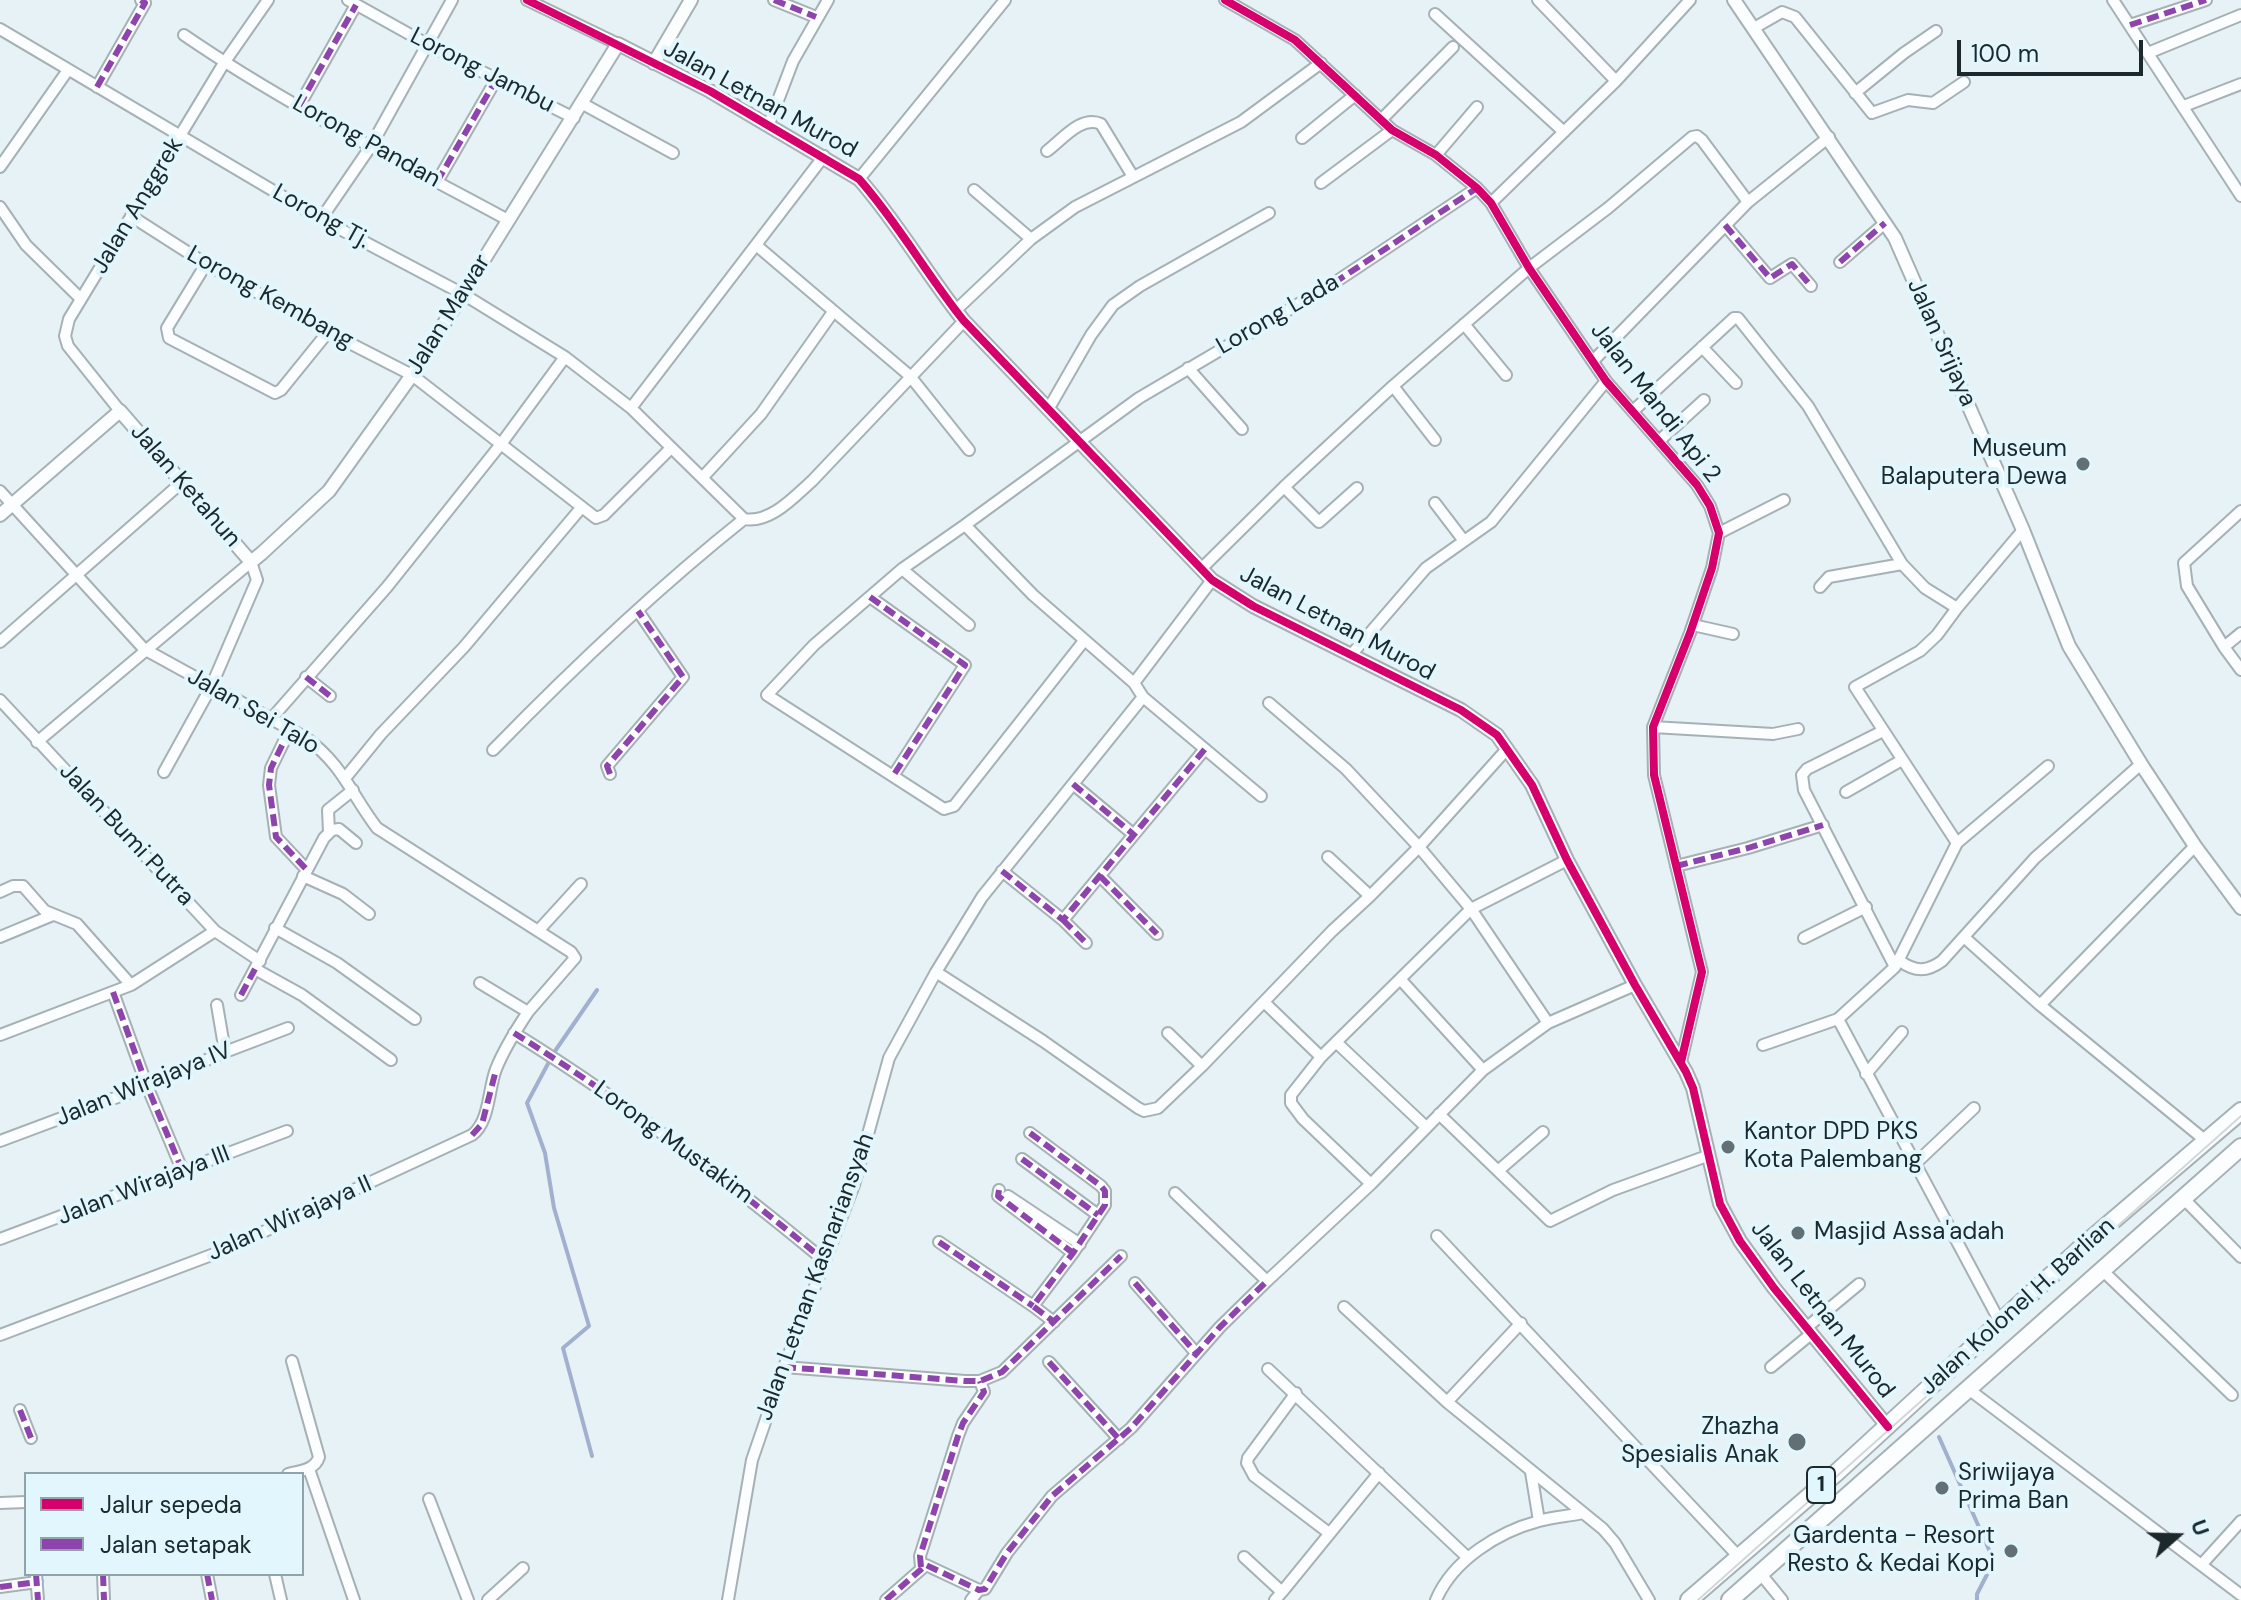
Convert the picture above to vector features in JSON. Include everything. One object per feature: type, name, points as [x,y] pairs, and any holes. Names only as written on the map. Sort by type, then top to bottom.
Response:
[{"type":"highway","name":"Jalan Kolonel H. Barlian","points":[[1689,1600],[1888,1427],[2083,1246],[2241,1111]]},
{"type":"highway","name":"Jalan Kolonel H. Barlian","points":[[2101,1269],[2241,1147]]},
{"type":"highway","name":"1","points":[[1730,1600],[2101,1269]]},
{"type":"street","points":[[97,87],[145,3],[141,0]]},
{"type":"street","name":"Jalan Anggrek","points":[[120,411],[68,346],[66,328],[224,63],[268,0]]},
{"type":"street","points":[[321,219],[371,146],[452,0]]},
{"type":"street","name":"Jalan Letnan Murod","points":[[527,0],[769,124],[859,179],[878,200],[960,316],[1212,580],[1253,606],[1461,710],[1497,735],[1532,785],[1567,860],[1681,1062],[1693,1088],[1720,1204],[1740,1241],[1808,1331],[1888,1427]]},
{"type":"street","points":[[654,63],[691,0]]},
{"type":"street","points":[[774,0],[816,17]]},
{"type":"street","points":[[769,124],[793,61],[828,0]]},
{"type":"street","points":[[859,179],[1005,0]]},
{"type":"street","name":"Jalan Mandi Api 2","points":[[1225,0],[1295,40],[1392,130],[1436,155],[1491,203],[1529,268],[1606,381],[1697,485],[1710,506],[1719,533]]},
{"type":"street","points":[[1538,0],[1616,81]]},
{"type":"street","points":[[1672,0],[1681,10]]},
{"type":"street","points":[[1491,203],[1616,81],[1690,0]]},
{"type":"street","name":"Jalan Srijaya","points":[[1734,0],[1885,223],[1907,265],[2023,530],[2069,646],[2141,764],[2195,846],[2241,908]]},
{"type":"street","points":[[2113,0],[2241,196]]},
{"type":"street","points":[[2130,25],[2206,0]]},
{"type":"street","points":[[299,106],[352,2]]},
{"type":"street","name":"Lorong Jambu","points":[[352,2],[427,44],[574,118]]},
{"type":"street","points":[[1754,28],[1775,14],[1789,13],[1874,113],[1908,100],[1933,103],[1964,82]]},
{"type":"street","points":[[1435,14],[1564,132]]},
{"type":"street","points":[[2148,53],[2241,15]]},
{"type":"street","name":"Lorong Tj.","points":[[0,29],[321,219],[463,294],[565,357],[631,408],[744,519]]},
{"type":"street","points":[[1855,93],[1936,31]]},
{"type":"street","name":"Lorong Pandan","points":[[184,35],[224,63],[299,106],[508,220]]},
{"type":"street","name":"Jalan Mawar","points":[[251,562],[329,491],[412,375],[618,44]]},
{"type":"street","points":[[1381,120],[1453,47]]},
{"type":"street","points":[[493,750],[548,693],[744,519],[754,521],[767,516],[787,504],[812,481],[1031,239],[1075,207],[1132,175],[1241,122],[1321,63]]},
{"type":"street","points":[[0,167],[68,70]]},
{"type":"street","points":[[437,182],[497,78]]},
{"type":"street","points":[[2184,106],[2241,84]]},
{"type":"street","points":[[1302,138],[1355,95]]},
{"type":"street","points":[[583,104],[673,153]]},
{"type":"street","points":[[1436,155],[1477,107]]},
{"type":"street","points":[[1047,151],[1083,122],[1092,120],[1101,124],[1132,175]]},
{"type":"street","points":[[1321,183],[1392,130]]},
{"type":"street","points":[[1202,568],[1393,386],[1529,268],[1608,208],[1692,137],[1702,140],[1748,202]]},
{"type":"street","points":[[1593,361],[1748,202],[1829,137]]},
{"type":"street","points":[[631,408],[824,156]]},
{"type":"street","name":"Lorong Lada","points":[[893,776],[767,695],[814,645],[902,569],[1139,398],[1334,283],[1477,188]]},
{"type":"street","points":[[974,190],[1031,239]]},
{"type":"street","points":[[0,207],[26,245],[81,299]]},
{"type":"street","points":[[1049,408],[1091,335],[1113,305],[1140,286],[1269,213]]},
{"type":"street","name":"Lorong Kembang","points":[[131,216],[206,264],[412,375],[581,508]]},
{"type":"street","points":[[1840,262],[1885,223]]},
{"type":"street","points":[[1725,225],[1770,278],[1792,264],[1811,286]]},
{"type":"street","points":[[756,245],[910,376],[969,450]]},
{"type":"street","points":[[206,264],[167,328],[169,338],[275,393],[281,390],[328,332]]},
{"type":"street","points":[[703,477],[761,414],[833,312]]},
{"type":"street","points":[[1633,411],[1734,318],[1738,318],[1808,406],[1902,564],[1925,588],[1957,608]]},
{"type":"street","points":[[1464,324],[1506,375]]},
{"type":"street","points":[[1702,347],[1736,383]]},
{"type":"street","points":[[271,719],[387,587],[501,444],[565,357]]},
{"type":"street","points":[[1188,368],[1242,429]]},
{"type":"street","points":[[1351,655],[1426,568],[1491,522],[1606,381]]},
{"type":"street","points":[[1393,386],[1435,440]]},
{"type":"street","points":[[1659,441],[1704,400]]},
{"type":"street","points":[[0,515],[120,411]]},
{"type":"street","name":"Jalan Ketahun","points":[[120,411],[251,562]]},
{"type":"street","points":[[346,777],[381,734],[464,647],[581,508],[596,518],[601,517],[671,448]]},
{"type":"street","points":[[0,642],[181,483]]},
{"type":"street","points":[[1284,487],[1319,522],[1357,488]]},
{"type":"street","name":"Jalan Sei Talo","points":[[0,491],[144,649],[290,729],[327,753],[346,777],[370,819],[392,839],[571,952],[575,958],[514,1033]]},
{"type":"street","points":[[1681,1062],[1702,972],[1654,775],[1653,727],[1693,625],[1712,568],[1719,533],[1784,500]]},
{"type":"street","points":[[1435,503],[1464,541]]},
{"type":"street","points":[[2241,511],[2184,563],[2187,586],[2241,670]]},
{"type":"street","points":[[965,525],[1083,642],[1134,683],[1143,697],[1261,796]]},
{"type":"street","points":[[1957,843],[1855,687],[1920,651],[1937,635],[2023,530]]},
{"type":"street","points":[[37,742],[251,562],[257,580],[211,687],[164,772]]},
{"type":"street","points":[[1820,587],[1829,577],[1902,564]]},
{"type":"street","points":[[902,569],[969,625]]},
{"type":"street","points":[[1134,683],[1212,580]]},
{"type":"street","points":[[870,597],[965,665],[893,776],[944,809],[954,806],[1083,642]]},
{"type":"street","points":[[608,770],[683,677],[638,611]]},
{"type":"street","points":[[1693,625],[1733,634]]},
{"type":"street","points":[[2224,647],[2241,633]]},
{"type":"street","points":[[306,677],[330,696]]},
{"type":"street","name":"Jalan Letnan Kasnariansyah","points":[[728,1600],[752,1460],[854,1185],[889,1058],[938,968],[982,897],[1143,697]]},
{"type":"street","name":"Jalan Bumi Putra","points":[[0,700],[215,931],[257,965],[391,1060]]},
{"type":"street","points":[[1269,703],[1346,769],[1419,847],[1471,909],[1548,1023]]},
{"type":"street","points":[[1653,727],[1773,734],[1798,729]]},
{"type":"street","points":[[290,729],[271,768],[269,785],[276,837],[305,873],[343,894],[369,914]]},
{"type":"street","points":[[1883,731],[1803,772],[1804,790],[1897,964],[1917,970],[1931,968],[1942,961],[2035,858],[2141,764]]},
{"type":"street","points":[[1063,920],[1205,749]]},
{"type":"street","points":[[938,968],[1144,1111],[1155,1110],[1419,847],[1507,749]]},
{"type":"street","points":[[1846,792],[1902,760]]},
{"type":"street","points":[[1763,1045],[1838,1019],[1897,964],[1957,843],[2048,766]]},
{"type":"street","points":[[1073,784],[1133,834]]},
{"type":"street","points":[[241,995],[329,832],[328,810],[353,790]]},
{"type":"street","points":[[1676,866],[1823,825]]},
{"type":"street","points":[[329,832],[339,829],[356,843]]},
{"type":"street","points":[[2040,1005],[2195,846]]},
{"type":"street","points":[[1328,857],[1370,896]]},
{"type":"street","points":[[1371,1184],[1303,1119],[1290,1101],[1291,1095],[1321,1057],[1471,909],[1567,860]]},
{"type":"street","points":[[1002,871],[1063,920],[1086,943]]},
{"type":"street","points":[[1100,876],[1157,934]]},
{"type":"street","points":[[538,931],[581,884]]},
{"type":"street","points":[[0,892],[23,886],[41,908],[77,924],[131,985]]},
{"type":"street","points":[[1804,938],[1866,907]]},
{"type":"street","points":[[0,937],[53,915]]},
{"type":"street","points":[[275,928],[337,963],[415,1019]]},
{"type":"street","points":[[0,1035],[131,985],[215,931]]},
{"type":"street","points":[[1965,938],[2040,1005],[2206,1141]]},
{"type":"street","points":[[1401,980],[1483,1070]]},
{"type":"street","points":[[480,983],[528,1012]]},
{"type":"street","points":[[886,1600],[921,1567],[928,1565],[979,1590],[985,1589],[1007,1553],[1052,1496],[1119,1439],[1196,1353],[1267,1281],[1371,1184],[1483,1070],[1548,1023],[1635,985]]},
{"type":"street","points":[[113,992],[183,1172]]},
{"type":"street","points":[[1264,1002],[1321,1057]]},
{"type":"street","points":[[217,1005],[225,1052]]},
{"type":"street","points":[[1838,1019],[2000,1322]]},
{"type":"street","name":"Jalan Wirajaya IV","points":[[0,1141],[147,1086],[288,1028]]},
{"type":"street","points":[[1866,1074],[1902,1032]]},
{"type":"street","name":"Lorong Mustakim","points":[[514,1033],[560,1061],[716,1171],[825,1261]]},
{"type":"street","name":"Jalan Wirajaya II","points":[[0,1335],[222,1251],[472,1135],[482,1124],[496,1070],[514,1033]]},
{"type":"street","points":[[1168,1033],[1202,1066]]},
{"type":"street","points":[[1337,1043],[1426,1127]]},
{"type":"street","points":[[1916,1163],[1974,1108]]},
{"type":"street","points":[[1439,1114],[1551,1221],[1613,1190],[1707,1156]]},
{"type":"street","name":"Jalan Wirajaya III","points":[[0,1239],[287,1131]]},
{"type":"street","points":[[1499,1170],[1543,1132]]},
{"type":"street","points":[[1030,1133],[1103,1188],[1106,1199],[1076,1248],[1033,1306]]},
{"type":"street","points":[[1022,1159],[1098,1215]]},
{"type":"street","points":[[1000,1190],[1076,1248],[998,1196],[997,1192],[1000,1190]]},
{"type":"street","points":[[1175,1193],[1267,1281]]},
{"type":"street","points":[[2183,1198],[2241,1257]]},
{"type":"street","points":[[1437,1236],[1739,1557]]},
{"type":"street","points":[[939,1242],[1054,1322]]},
{"type":"street","points":[[784,1367],[980,1381],[1002,1372],[1121,1256]]},
{"type":"street","points":[[2101,1269],[2232,1395]]},
{"type":"street","points":[[1135,1283],[1196,1353]]},
{"type":"street","points":[[1771,1367],[1859,1284]]},
{"type":"street","points":[[1344,1307],[1447,1402],[1610,1536],[1649,1600]]},
{"type":"street","points":[[1447,1402],[1521,1323]]},
{"type":"street","points":[[292,1361],[319,1457],[309,1469],[296,1472]]},
{"type":"street","points":[[1049,1362],[1119,1439]]},
{"type":"street","points":[[1268,1369],[1467,1557]]},
{"type":"street","points":[[921,1567],[920,1556],[960,1430],[984,1392],[980,1381]]},
{"type":"street","points":[[1967,1388],[2241,1595]]},
{"type":"street","points":[[1296,1393],[1247,1463],[1254,1476],[1329,1533]]},
{"type":"street","points":[[20,1410],[31,1438]]},
{"type":"street","points":[[309,1469],[354,1600]]},
{"type":"street","points":[[1531,1472],[1539,1521]]},
{"type":"street","points":[[1244,1557],[1279,1596],[1379,1473]]},
{"type":"street","points":[[429,1499],[468,1600]]},
{"type":"street","points":[[0,1503],[24,1502]]},
{"type":"street","points":[[1436,1600],[1449,1576],[1467,1557],[1539,1521],[1583,1513]]},
{"type":"street","points":[[2202,1564],[2241,1521]]},
{"type":"street","points":[[488,1600],[523,1568]]},
{"type":"street","points":[[1760,1573],[1782,1600]]},
{"type":"street","points":[[103,1576],[104,1600]]},
{"type":"street","points":[[207,1576],[212,1600]]},
{"type":"street","points":[[275,1576],[281,1600]]},
{"type":"street","points":[[0,1587],[36,1578],[38,1600]]},
{"type":"street","points":[[971,1600],[979,1590]]},
{"type":"waterway","points":[[553,1054],[597,990]]},
{"type":"waterway","points":[[550,1060],[527,1103],[545,1153],[554,1208],[589,1326],[563,1348],[592,1456]]},
{"type":"waterway","points":[[1939,1437],[1994,1561],[1977,1600]]},
{"type":"tram line","points":[[1698,1600],[2241,1116]]},
{"type":"marked path","points":[[97,87],[145,3],[141,0]]},
{"type":"marked path","points":[[774,0],[816,17]]},
{"type":"marked path","points":[[2130,25],[2206,0]]},
{"type":"marked path","points":[[299,106],[356,5]]},
{"type":"marked path","points":[[437,182],[497,78]]},
{"type":"marked path","points":[[1334,283],[1477,188]]},
{"type":"marked path","points":[[1840,262],[1885,223]]},
{"type":"marked path","points":[[1725,225],[1770,278],[1792,264],[1811,286]]},
{"type":"marked path","points":[[870,597],[965,665],[893,776]]},
{"type":"marked path","points":[[610,774],[607,766],[683,677],[638,611]]},
{"type":"marked path","points":[[306,677],[330,696]]},
{"type":"marked path","points":[[290,729],[271,768],[269,785],[276,837],[307,870]]},
{"type":"marked path","points":[[1002,871],[1063,920],[1205,749]]},
{"type":"marked path","points":[[1073,784],[1133,834]]},
{"type":"marked path","points":[[1676,866],[1823,825]]},
{"type":"marked path","points":[[1100,876],[1157,934]]},
{"type":"marked path","points":[[1063,920],[1086,943]]},
{"type":"marked path","points":[[241,995],[255,969]]},
{"type":"marked path","points":[[113,992],[183,1172]]},
{"type":"marked path","points":[[514,1033],[674,1142],[825,1261]]},
{"type":"marked path","points":[[472,1135],[482,1124],[496,1070]]},
{"type":"marked path","points":[[1030,1133],[1105,1191],[1105,1205],[1033,1306],[1054,1322]]},
{"type":"marked path","points":[[1022,1159],[1098,1215]]},
{"type":"marked path","points":[[999,1190],[998,1196],[1073,1253]]},
{"type":"marked path","points":[[939,1242],[1033,1306]]},
{"type":"marked path","points":[[784,1367],[980,1381],[1002,1372],[1121,1256]]},
{"type":"marked path","points":[[886,1600],[926,1565],[979,1590],[985,1589],[1007,1553],[1052,1496],[1131,1428],[1220,1327],[1267,1281]]},
{"type":"marked path","points":[[1135,1283],[1196,1353]]},
{"type":"marked path","points":[[1049,1362],[1119,1439]]},
{"type":"marked path","points":[[921,1567],[920,1556],[958,1436],[984,1392],[980,1381]]},
{"type":"marked path","points":[[20,1410],[31,1438]]},
{"type":"marked path","points":[[36,1576],[38,1600]]},
{"type":"marked path","points":[[103,1576],[104,1600]]},
{"type":"marked path","points":[[207,1576],[212,1600]]},
{"type":"marked path","points":[[0,1587],[37,1582]]},
{"type":"cycle path","points":[[527,0],[710,91],[859,179],[964,321],[1212,580],[1253,606],[1461,710],[1497,735],[1532,785],[1567,860],[1686,1072],[1693,1088],[1720,1204],[1740,1241],[1774,1288],[1888,1427]]},
{"type":"cycle path","points":[[1225,0],[1295,40],[1392,130],[1436,155],[1477,188],[1491,203],[1529,268],[1606,381],[1697,485],[1710,506],[1719,533],[1712,568],[1653,727],[1654,775],[1702,972],[1681,1062]]},
{"type":"place","name":"Museum Balaputera Dewa","points":[[2083,464]]},
{"type":"place","name":"Kantor DPD PKS Kota Palembang","points":[[1728,1147]]},
{"type":"place","name":"Masjid Assa'adah","points":[[1798,1233]]},
{"type":"place","name":"Zhazha Spesialis Anak","points":[[1797,1442]]},
{"type":"place","name":"Sriwijaya Prima Ban","points":[[1942,1488]]},
{"type":"place","name":"Gardenta - Resort Resto & Kedai Kopi","points":[[2011,1551]]}]
